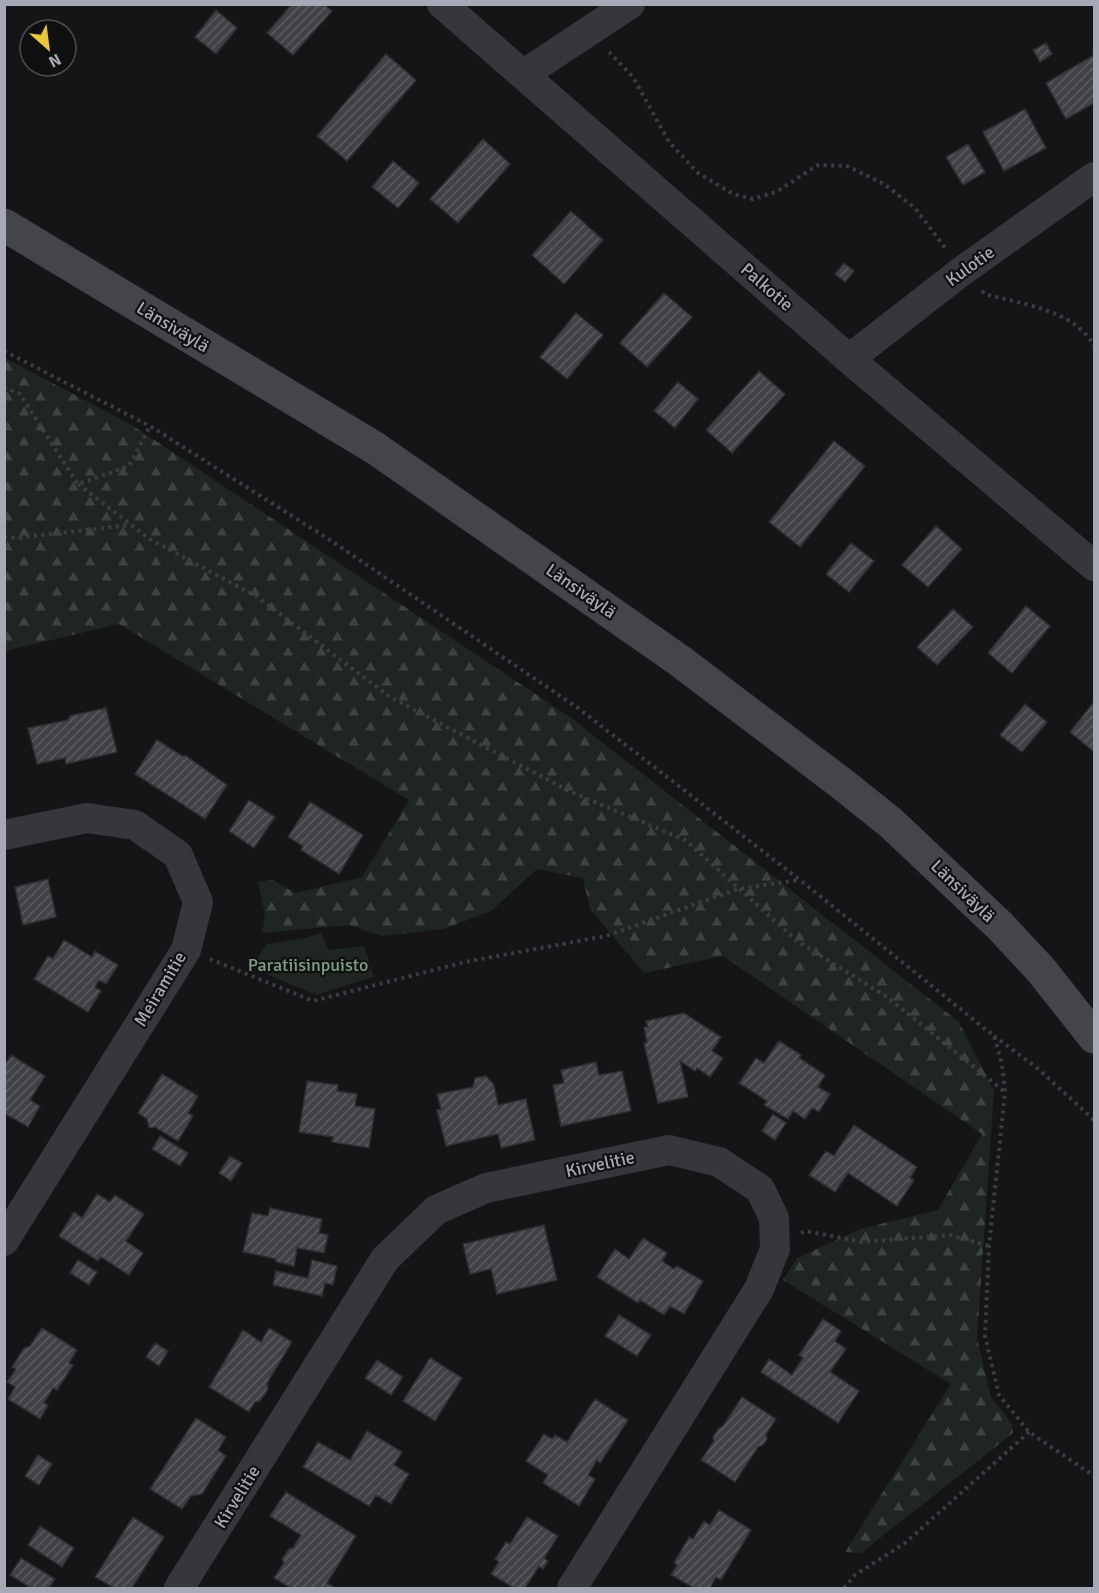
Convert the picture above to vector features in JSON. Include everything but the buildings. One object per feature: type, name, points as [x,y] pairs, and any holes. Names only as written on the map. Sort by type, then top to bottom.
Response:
[{"type":"main road","name":"Länsiväylä","points":[[4,225],[375,448],[681,661],[891,824],[1000,926],[1041,970],[1095,1037]]},
{"type":"street","name":"Palkotie","points":[[442,4],[849,359],[1095,566]]},
{"type":"street","points":[[524,74],[630,4]]},
{"type":"street","name":"Kulotie","points":[[849,359],[962,271],[1095,177]]},
{"type":"street","name":"Meiramitie","points":[[4,835],[87,818],[135,825],[178,855],[198,902],[186,950],[4,1241]]},
{"type":"street","name":"Kirvelitie","points":[[179,1588],[386,1259],[436,1210],[486,1188],[669,1150],[720,1162],[760,1188],[774,1218],[775,1249],[759,1289],[572,1588]]},
{"type":"path","points":[[589,32],[633,77],[669,142],[698,173],[733,194],[753,199],[776,192],[818,165],[847,166],[884,184],[915,208],[962,271],[985,294],[1056,315],[1082,330],[1095,346]]},
{"type":"path","points":[[4,351],[150,426],[330,540],[578,708],[1036,1067],[1095,1120]]},
{"type":"path","points":[[4,387],[20,394],[78,484],[151,540],[256,596],[390,697],[569,791],[685,840],[797,941],[887,997],[1005,1092]]},
{"type":"path","points":[[78,484],[129,466],[150,426]]},
{"type":"path","points":[[4,537],[16,538],[131,525]]},
{"type":"path","points":[[186,950],[313,1001],[465,962],[606,936],[738,888],[800,880]]},
{"type":"path","points":[[994,1036],[1002,1064],[1005,1092],[989,1246],[985,1336],[999,1395],[1029,1432],[1094,1475]]},
{"type":"path","points":[[775,1249],[806,1231],[862,1242],[950,1235],[989,1246]]},
{"type":"path","points":[[844,1588],[855,1575],[905,1543],[1029,1432]]},
{"type":"green space","points":[[5,358],[132,425],[570,717],[959,1022],[994,1091],[977,1338],[991,1397],[1012,1424],[1013,1433],[861,1553],[845,1552],[951,1384],[783,1280],[797,1258],[860,1229],[938,1210],[982,1134],[723,956],[644,973],[590,909],[583,878],[537,869],[491,911],[443,929],[382,936],[349,925],[262,933],[265,914],[258,882],[273,880],[295,893],[362,877],[409,800],[119,624],[5,651]]},
{"type":"green space","name":"Paratiisinpuisto","points":[[321,933],[329,950],[364,946],[374,977],[316,995],[252,968],[266,944]]}]
